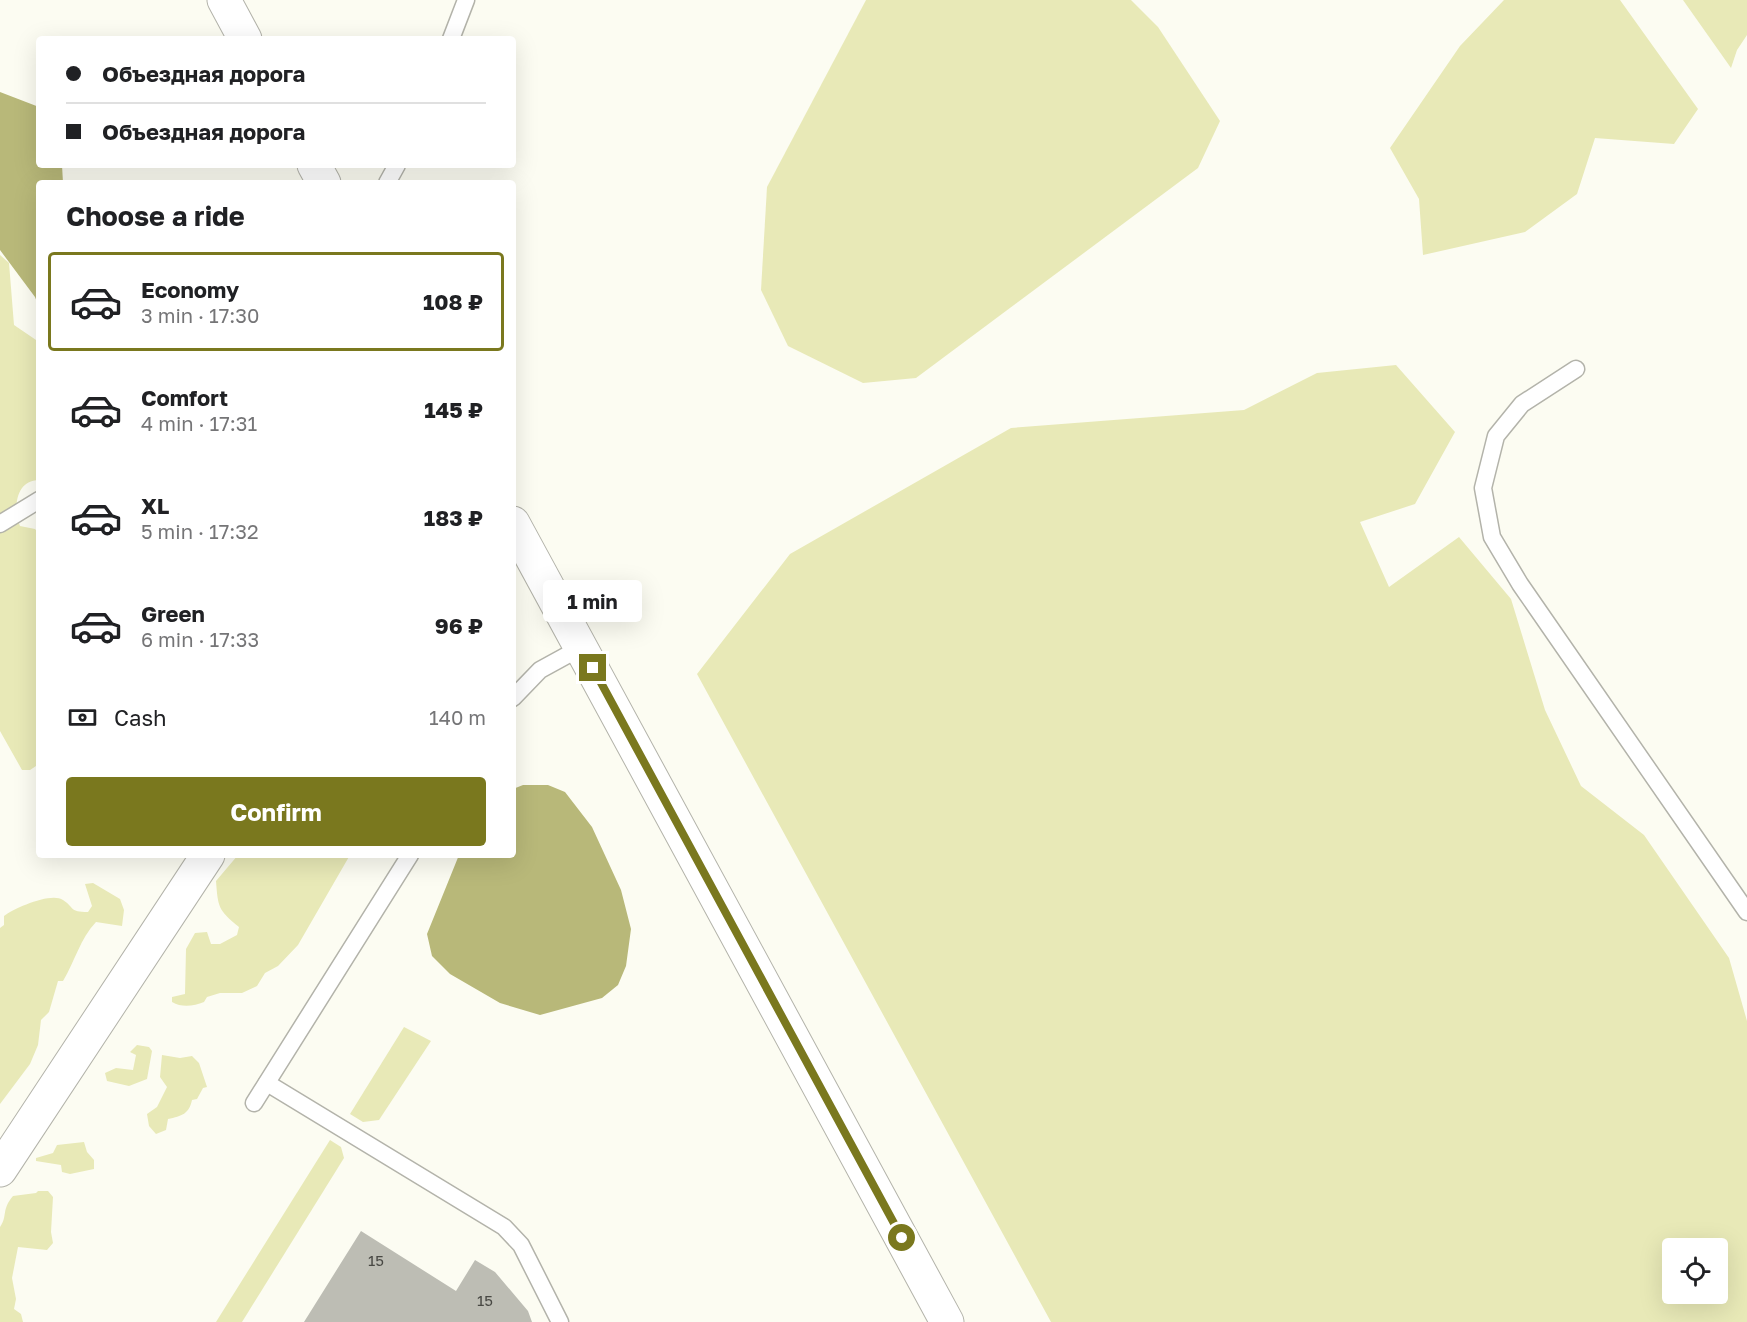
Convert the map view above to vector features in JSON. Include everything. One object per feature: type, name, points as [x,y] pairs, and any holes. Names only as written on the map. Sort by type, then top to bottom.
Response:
[{"type":"main road","points":[[224,0],[243,36]]},
{"type":"main road","points":[[516,528],[947,1322]]},
{"type":"main road","points":[[0,1170],[206,858]]},
{"type":"lane","points":[[452,36],[466,0]]},
{"type":"lane","points":[[1576,369],[1522,404],[1496,436],[1483,488],[1492,537],[1520,584],[1747,912]]},
{"type":"lane","points":[[0,524],[36,503]]},
{"type":"lane","points":[[516,695],[540,670],[582,647]]},
{"type":"lane","points":[[254,1103],[408,858]]},
{"type":"lane","points":[[267,1083],[504,1227],[521,1245],[560,1322]]},
{"type":"green space","points":[[866,0],[1131,0],[1158,27],[1220,121],[1198,168],[916,378],[863,383],[788,346],[761,290],[767,187]]},
{"type":"green space","points":[[1504,0],[1620,0],[1698,109],[1674,144],[1595,138],[1577,194],[1525,232],[1423,255],[1419,199],[1390,148],[1460,46]]},
{"type":"green space","points":[[1683,0],[1747,0],[1747,35],[1737,50],[1731,68]]},
{"type":"green space","points":[[0,255],[9,263],[14,325],[36,340],[36,480],[31,481],[21,490],[17,512],[20,526],[36,530],[36,766],[30,770],[22,770],[0,731]]},
{"type":"green space","points":[[1396,365],[1455,432],[1415,504],[1360,522],[1389,587],[1459,537],[1511,599],[1545,710],[1581,786],[1644,835],[1729,958],[1747,1021],[1747,1322],[1051,1322],[697,674],[790,554],[1011,428],[1244,410],[1317,373]]},
{"type":"green space","points":[[235,858],[348,858],[298,945],[278,966],[265,973],[257,986],[242,993],[220,993],[207,997],[204,1002],[196,1005],[176,1004],[172,1002],[172,997],[185,994],[186,949],[195,933],[207,932],[211,944],[220,944],[237,935],[239,927],[220,907],[216,881]]},
{"type":"green space","points":[[93,883],[120,899],[124,910],[122,926],[96,922],[90,929],[63,981],[58,981],[49,1012],[41,1020],[38,1045],[30,1064],[0,1104],[0,928],[4,925],[4,916],[24,905],[50,898],[63,900],[75,910],[88,912],[92,906],[85,884]]},
{"type":"green space","points":[[404,1027],[431,1041],[379,1120],[363,1122],[350,1114]]},
{"type":"green space","points":[[137,1045],[149,1047],[152,1051],[147,1079],[129,1086],[107,1081],[105,1073],[116,1068],[133,1070],[136,1055],[130,1052]]},
{"type":"green space","points":[[162,1055],[180,1058],[192,1056],[199,1063],[207,1087],[203,1088],[197,1099],[192,1100],[187,1111],[168,1119],[166,1130],[156,1134],[149,1126],[147,1114],[157,1107],[167,1087],[160,1077]]},
{"type":"green space","points":[[330,1140],[341,1147],[344,1158],[242,1322],[216,1322]]},
{"type":"green space","points":[[84,1142],[87,1152],[94,1160],[94,1169],[70,1174],[62,1172],[61,1165],[36,1161],[36,1158],[53,1153],[57,1145]]},
{"type":"green space","points":[[48,1191],[53,1197],[51,1232],[53,1243],[47,1250],[18,1247],[12,1278],[16,1299],[14,1309],[21,1314],[23,1322],[0,1322],[0,1227],[7,1205],[13,1196]]},
{"type":"shaded area","points":[[0,92],[36,106],[36,168],[62,168],[63,180],[36,180],[36,300],[0,250]]},
{"type":"shaded area","points":[[523,785],[548,785],[565,792],[592,827],[621,890],[631,929],[626,966],[618,985],[602,998],[540,1015],[500,1003],[450,974],[432,956],[427,934],[458,858],[516,858],[516,788]]},
{"type":"building","points":[[361,1231],[456,1291],[475,1260],[495,1272],[528,1311],[532,1322],[304,1322]]},
{"type":"route","points":[[593,668],[902,1238]]}]
